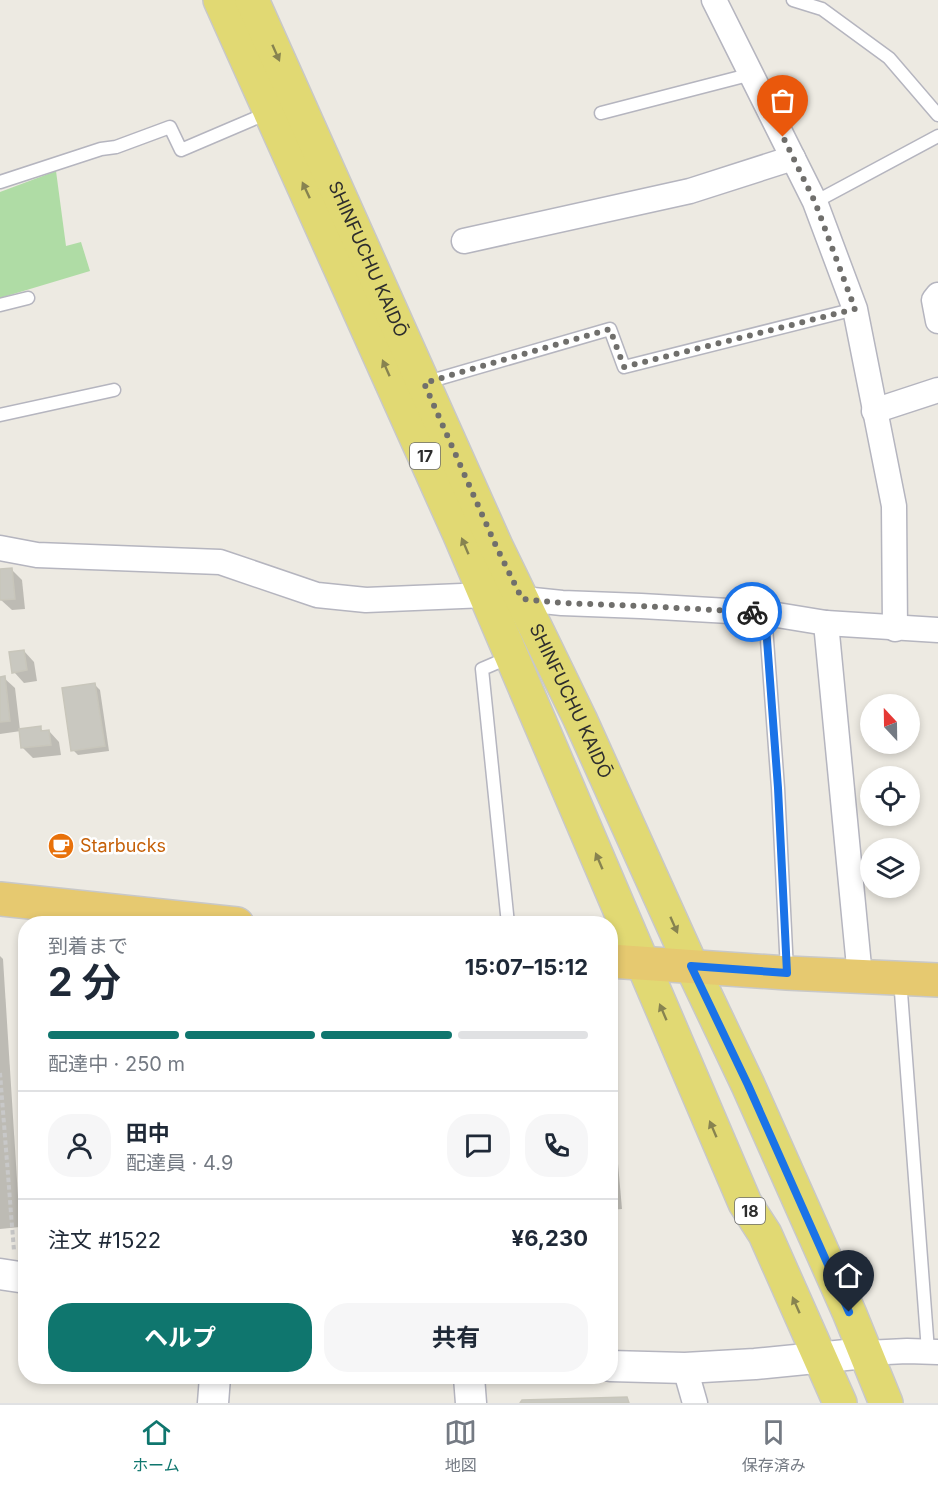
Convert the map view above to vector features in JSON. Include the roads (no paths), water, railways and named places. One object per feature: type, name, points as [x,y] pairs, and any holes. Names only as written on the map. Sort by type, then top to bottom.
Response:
[{"type":"highway","points":[[0,899],[161,916]]},
{"type":"highway","points":[[626,962],[938,980]]},
{"type":"main road","name":"SHINFUCHU KAIDŌ","points":[[220,0],[486,595],[622,915],[626,962],[684,1061],[745,1203],[765,1234],[840,1403]]},
{"type":"main road","name":"SHINFUCHU KAIDŌ","points":[[252,0],[496,546],[580,719],[819,1244],[886,1403]]},
{"type":"street","points":[[714,0],[815,202],[855,309],[894,506],[895,628]]},
{"type":"street","points":[[464,241],[690,191],[794,158]]},
{"type":"street","points":[[938,296],[934,300],[938,321]]},
{"type":"street","points":[[874,411],[938,390]]},
{"type":"street","points":[[0,548],[37,555],[220,562],[317,595],[356,599],[486,595],[562,603],[765,613],[826,623],[938,630]]},
{"type":"street","points":[[826,623],[860,976]]},
{"type":"street","points":[[618,1366],[685,1368],[866,1353],[933,1352]]},
{"type":"street","points":[[685,1368],[695,1403]]},
{"type":"street","points":[[213,1403],[214,1384]]},
{"type":"street","points":[[470,1384],[471,1403]]},
{"type":"lane","points":[[793,0],[822,9],[889,58],[938,115]]},
{"type":"lane","points":[[601,112],[752,74]]},
{"type":"lane","points":[[0,182],[101,149],[116,147],[170,127],[181,150],[270,112]]},
{"type":"lane","points":[[815,202],[938,136]]},
{"type":"lane","points":[[0,305],[28,298]]},
{"type":"lane","points":[[424,383],[610,329],[624,367],[855,309]]},
{"type":"lane","points":[[0,415],[114,390]]},
{"type":"lane","points":[[765,613],[778,788],[781,972]]},
{"type":"lane","points":[[507,916],[482,669],[512,657]]},
{"type":"lane","points":[[900,979],[933,1352]]},
{"type":"place","name":"Starbucks","points":[[61,846]]}]
